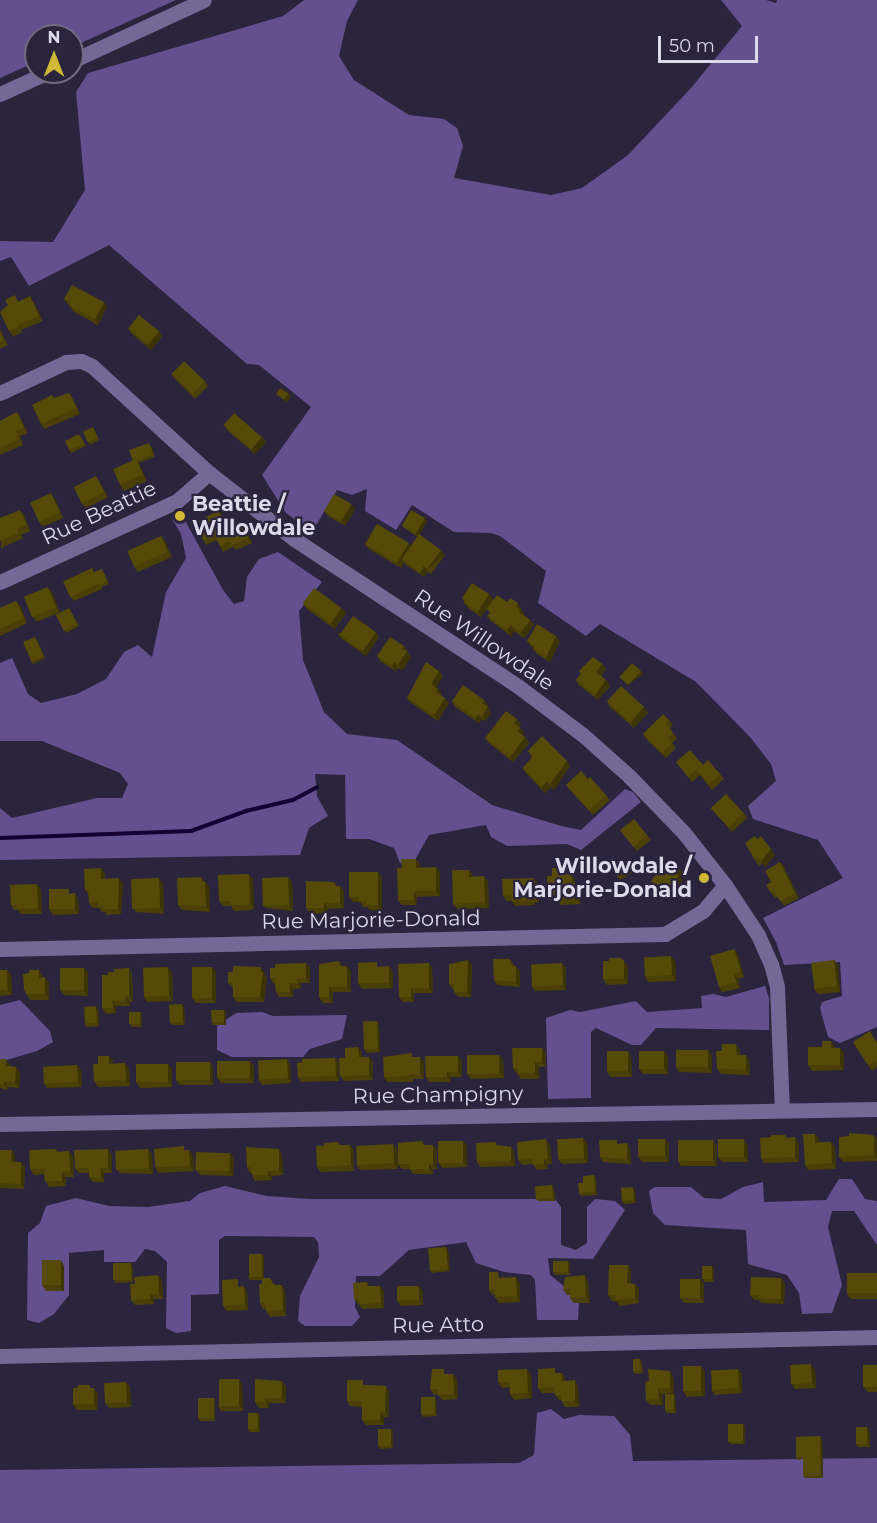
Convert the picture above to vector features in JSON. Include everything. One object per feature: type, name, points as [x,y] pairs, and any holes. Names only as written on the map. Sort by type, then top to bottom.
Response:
[{"type":"street","points":[[84,55],[204,0]]},
{"type":"street","points":[[0,94],[24,83]]},
{"type":"street","name":"Rue Willowdale","points":[[0,393],[66,362],[81,361],[92,366],[209,473],[294,539],[504,676],[583,735],[657,804],[725,885],[758,935],[776,980],[782,1109]]},
{"type":"street","name":"Rue Beattie","points":[[0,582],[177,501],[209,473]]},
{"type":"street","name":"Rue Marjorie-Donald","points":[[0,949],[664,934],[703,911],[725,885]]},
{"type":"street","name":"Rue Champigny","points":[[0,1124],[877,1109]]},
{"type":"street","name":"Rue Atto","points":[[0,1356],[877,1337]]},
{"type":"shaded area","points":[[0,0],[176,0],[84,42],[84,24],[24,24],[24,67],[0,78]]},
{"type":"shaded area","points":[[304,0],[358,0],[347,21],[339,56],[354,80],[409,115],[444,119],[457,128],[463,146],[454,178],[551,195],[582,188],[628,155],[691,88],[742,26],[721,0],[766,0],[776,3],[777,0],[877,0],[877,1027],[840,1043],[828,1037],[820,1008],[822,1002],[842,996],[840,962],[784,965],[776,942],[763,918],[843,878],[818,840],[753,819],[748,806],[776,781],[771,764],[750,737],[696,682],[600,624],[586,636],[538,603],[546,571],[500,536],[491,533],[454,532],[412,505],[396,530],[365,511],[367,489],[352,495],[337,490],[312,532],[286,513],[262,475],[311,407],[259,365],[247,364],[109,245],[29,286],[11,257],[0,261],[0,241],[53,242],[85,190],[76,92],[81,84],[84,84],[88,73],[283,16]]},
{"type":"shaded area","points":[[181,513],[223,590],[234,604],[244,601],[247,577],[259,559],[278,552],[322,582],[299,611],[303,660],[324,712],[347,734],[397,740],[492,805],[561,826],[581,830],[625,789],[633,792],[641,802],[581,850],[567,844],[507,846],[491,837],[486,825],[429,835],[415,860],[400,863],[394,848],[369,839],[346,839],[345,775],[315,774],[317,796],[328,816],[309,828],[300,855],[0,860],[0,808],[12,818],[97,798],[122,798],[128,784],[120,773],[42,741],[0,741],[0,663],[12,658],[28,694],[41,703],[77,694],[106,679],[124,652],[138,645],[152,657],[166,592],[186,558],[181,534],[172,519]]},
{"type":"shaded area","points":[[765,986],[769,998],[769,1030],[656,1028],[641,1045],[632,1045],[596,1028],[591,1032],[591,1098],[548,1099],[546,1018],[570,1010],[580,1012],[636,1001],[647,1012],[702,1008],[701,996],[713,994],[726,997]]},
{"type":"shaded area","points":[[20,1000],[50,1031],[53,1042],[37,1051],[0,1062],[0,1005]]},
{"type":"shaded area","points":[[262,1012],[273,1016],[347,1015],[342,1039],[310,1049],[303,1057],[232,1057],[217,1050],[217,1026],[236,1013]]},
{"type":"shaded area","points":[[839,1179],[852,1179],[865,1199],[877,1201],[877,1245],[854,1211],[832,1211],[828,1227],[842,1285],[832,1313],[802,1314],[799,1293],[787,1275],[748,1264],[746,1230],[665,1225],[653,1213],[649,1191],[655,1187],[691,1187],[704,1198],[721,1199],[743,1187],[763,1182],[764,1202],[826,1200]]},
{"type":"shaded area","points":[[225,1186],[267,1196],[310,1199],[555,1199],[561,1207],[561,1245],[576,1250],[587,1243],[587,1207],[595,1199],[615,1201],[625,1210],[593,1259],[548,1258],[550,1275],[570,1291],[579,1304],[578,1320],[537,1320],[535,1280],[531,1275],[504,1272],[476,1263],[466,1242],[409,1250],[380,1276],[356,1276],[355,1307],[360,1317],[352,1326],[305,1326],[298,1321],[300,1296],[319,1257],[318,1242],[314,1237],[225,1236],[219,1240],[219,1294],[191,1295],[191,1331],[176,1333],[166,1328],[167,1262],[155,1251],[145,1249],[135,1262],[104,1262],[104,1250],[69,1253],[69,1295],[54,1314],[39,1323],[27,1320],[28,1233],[40,1223],[46,1206],[76,1198],[109,1206],[148,1207],[190,1201],[200,1193]]},
{"type":"shaded area","points":[[551,1409],[564,1419],[579,1415],[614,1416],[630,1435],[633,1461],[877,1458],[877,1523],[0,1523],[0,1470],[519,1463],[534,1455],[537,1413]]},
{"type":"building","points":[[72,285],[104,302],[95,319],[70,306],[72,303],[64,299]]},
{"type":"building","points":[[15,295],[18,302],[30,296],[39,316],[9,331],[0,312],[8,305],[5,300]]},
{"type":"building","points":[[139,315],[159,331],[149,345],[128,328]]},
{"type":"building","points":[[184,361],[205,381],[192,394],[171,374]]},
{"type":"building","points":[[280,388],[289,394],[284,400],[276,394]]},
{"type":"building","points":[[69,393],[77,408],[41,424],[32,405],[52,395],[54,398]]},
{"type":"building","points":[[17,412],[24,428],[16,431],[19,439],[0,448],[0,421]]},
{"type":"building","points":[[234,413],[262,437],[251,449],[224,425]]},
{"type":"building","points":[[93,427],[98,438],[88,442],[83,431]]},
{"type":"building","points":[[79,434],[84,444],[69,450],[65,441]]},
{"type":"building","points":[[149,443],[153,455],[133,461],[129,450]]},
{"type":"building","points":[[136,459],[143,475],[120,485],[113,469]]},
{"type":"building","points":[[96,476],[104,492],[82,503],[74,487]]},
{"type":"building","points":[[51,493],[60,512],[39,522],[30,503]]},
{"type":"building","points":[[334,494],[351,504],[341,521],[324,511]]},
{"type":"building","points":[[20,510],[27,525],[17,529],[19,533],[0,541],[0,518]]},
{"type":"building","points":[[218,510],[227,529],[242,522],[248,538],[232,545],[230,541],[220,546],[214,534],[203,540],[195,524]]},
{"type":"building","points":[[411,510],[425,518],[416,534],[402,526]]},
{"type":"building","points":[[377,524],[409,543],[397,563],[365,544]]},
{"type":"building","points":[[419,534],[441,550],[427,569],[424,566],[420,572],[402,559]]},
{"type":"building","points":[[161,536],[168,552],[134,567],[127,551]]},
{"type":"building","points":[[92,568],[99,583],[70,597],[63,582]]},
{"type":"building","points":[[102,569],[107,581],[100,585],[94,572]]},
{"type":"building","points":[[472,583],[489,594],[478,612],[464,603],[466,600],[462,598]]},
{"type":"building","points":[[48,587],[56,607],[32,617],[24,597]]},
{"type":"building","points":[[314,588],[342,608],[330,623],[303,603]]},
{"type":"building","points":[[497,595],[507,602],[510,598],[518,603],[516,606],[519,612],[530,620],[521,632],[511,625],[507,630],[487,616],[491,612],[487,609]]},
{"type":"building","points":[[16,601],[24,618],[0,629],[0,608]]},
{"type":"building","points":[[69,608],[77,624],[64,631],[56,615]]},
{"type":"building","points":[[353,616],[376,632],[363,651],[340,635]]},
{"type":"building","points":[[537,624],[556,636],[546,657],[533,649],[535,646],[527,641]]},
{"type":"building","points":[[35,637],[43,656],[31,661],[23,642]]},
{"type":"building","points":[[390,637],[404,646],[402,649],[407,651],[398,665],[394,662],[392,666],[377,656]]},
{"type":"building","points":[[593,657],[602,664],[596,672],[606,680],[595,695],[576,680],[581,673],[579,671]]},
{"type":"building","points":[[426,662],[439,671],[431,684],[438,689],[436,692],[445,698],[434,715],[407,698]]},
{"type":"building","points":[[632,663],[641,671],[628,685],[619,677]]},
{"type":"building","points":[[463,685],[484,700],[482,703],[488,707],[482,716],[478,714],[475,718],[452,701]]},
{"type":"building","points":[[621,686],[644,707],[630,722],[607,702]]},
{"type":"building","points":[[506,711],[517,719],[514,723],[520,728],[517,731],[525,737],[510,757],[485,738]]},
{"type":"building","points":[[663,714],[669,720],[665,724],[673,732],[667,738],[672,743],[662,753],[643,734]]},
{"type":"building","points":[[542,736],[567,761],[550,784],[547,781],[541,787],[523,768],[533,756],[528,751]]},
{"type":"building","points":[[690,750],[703,765],[708,760],[720,774],[709,784],[696,770],[688,777],[676,762]]},
{"type":"building","points":[[581,771],[588,779],[590,777],[606,795],[589,810],[566,785]]},
{"type":"building","points":[[726,794],[744,813],[728,827],[711,808]]},
{"type":"building","points":[[634,819],[647,835],[633,847],[620,830]]},
{"type":"building","points":[[755,836],[757,839],[761,836],[771,849],[761,861],[759,858],[755,860],[745,843]]},
{"type":"building","points":[[401,859],[416,859],[416,868],[436,867],[436,891],[414,891],[414,900],[398,900],[397,868],[402,868]]},
{"type":"building","points":[[668,859],[680,870],[676,874],[679,876],[664,892],[651,881]]},
{"type":"building","points":[[625,861],[630,870],[618,877],[613,868]]},
{"type":"building","points":[[780,862],[795,893],[780,901],[774,891],[771,893],[766,885],[771,882],[765,871]]},
{"type":"building","points":[[101,868],[101,879],[119,878],[118,909],[103,909],[103,906],[98,907],[98,902],[89,903],[88,890],[85,890],[84,869]]},
{"type":"building","points":[[552,868],[563,868],[563,875],[571,874],[572,883],[576,883],[577,898],[557,900],[557,895],[548,895],[547,876],[552,876]]},
{"type":"building","points":[[452,870],[469,870],[469,877],[484,876],[485,902],[453,904]]},
{"type":"building","points":[[349,872],[378,872],[378,905],[366,905],[366,901],[359,901],[359,897],[349,897]]},
{"type":"building","points":[[249,874],[250,902],[247,905],[231,905],[230,901],[219,901],[218,875]]},
{"type":"building","points":[[201,877],[202,882],[205,882],[206,906],[178,905],[177,878]]},
{"type":"building","points":[[288,877],[289,905],[263,906],[262,878]]},
{"type":"building","points":[[159,878],[160,908],[132,909],[131,879]]},
{"type":"building","points":[[534,878],[535,896],[531,896],[531,900],[512,901],[511,895],[503,896],[502,879]]},
{"type":"building","points":[[306,881],[334,882],[334,886],[340,886],[340,903],[324,903],[324,908],[306,908]]},
{"type":"building","points":[[37,884],[38,908],[17,909],[17,905],[11,905],[10,885]]},
{"type":"building","points":[[49,889],[69,889],[69,894],[75,893],[75,909],[49,909]]},
{"type":"building","points":[[734,949],[741,972],[734,974],[736,982],[719,987],[710,956]]},
{"type":"building","points":[[671,956],[672,975],[645,976],[644,957]]},
{"type":"building","points":[[609,958],[621,958],[624,961],[624,979],[603,979],[603,961],[609,961]]},
{"type":"building","points":[[493,959],[510,959],[510,966],[516,966],[516,982],[494,980]]},
{"type":"building","points":[[468,960],[467,992],[454,992],[454,984],[449,984],[449,964]]},
{"type":"building","points":[[834,960],[837,986],[814,989],[811,963]]},
{"type":"building","points":[[339,961],[339,966],[347,966],[347,987],[329,987],[329,997],[319,997],[319,964]]},
{"type":"building","points":[[377,962],[377,967],[389,966],[389,983],[358,983],[358,963]]},
{"type":"building","points":[[306,963],[306,978],[297,978],[298,983],[290,983],[290,992],[276,992],[275,978],[270,978],[270,968],[275,968],[275,964]]},
{"type":"building","points":[[429,963],[429,988],[411,988],[411,997],[399,997],[398,964]]},
{"type":"building","points":[[562,963],[563,985],[532,987],[531,965]]},
{"type":"building","points":[[233,966],[261,967],[261,972],[263,972],[260,997],[233,997],[233,983],[228,983],[228,972],[233,972]]},
{"type":"building","points":[[168,967],[169,996],[144,997],[143,968]]},
{"type":"building","points":[[192,967],[212,967],[212,998],[192,998]]},
{"type":"building","points":[[60,968],[84,968],[84,990],[60,990]]},
{"type":"building","points":[[129,968],[129,996],[126,996],[126,1000],[112,1001],[113,1008],[102,1008],[102,975],[114,972],[114,969]]},
{"type":"building","points":[[0,970],[7,970],[7,990],[0,990]]},
{"type":"building","points":[[29,970],[39,970],[39,978],[45,977],[45,994],[26,994],[23,974],[29,973]]},
{"type":"building","points":[[182,1004],[183,1022],[170,1023],[169,1005]]},
{"type":"building","points":[[96,1006],[97,1023],[85,1024],[84,1007]]},
{"type":"building","points":[[211,1010],[224,1010],[224,1022],[212,1023]]},
{"type":"building","points":[[129,1012],[140,1012],[140,1024],[129,1024]]},
{"type":"building","points":[[363,1021],[377,1021],[378,1049],[364,1049]]},
{"type":"building","points":[[870,1031],[877,1043],[877,1060],[868,1065],[853,1042]]},
{"type":"building","points":[[822,1041],[831,1041],[831,1048],[840,1048],[840,1065],[808,1065],[808,1047],[822,1047]]},
{"type":"building","points":[[722,1044],[736,1044],[737,1055],[746,1055],[746,1070],[717,1068],[716,1051],[722,1051]]},
{"type":"building","points":[[358,1047],[359,1057],[369,1057],[369,1075],[340,1076],[339,1058],[345,1058],[345,1048]]},
{"type":"building","points":[[512,1048],[542,1048],[542,1062],[535,1062],[535,1073],[518,1073],[518,1068],[513,1068]]},
{"type":"building","points":[[676,1050],[708,1050],[708,1067],[676,1067]]},
{"type":"building","points":[[607,1051],[628,1051],[628,1071],[607,1071]]},
{"type":"building","points":[[639,1051],[664,1051],[664,1069],[639,1069]]},
{"type":"building","points":[[412,1053],[412,1057],[420,1057],[420,1074],[384,1077],[383,1057]]},
{"type":"building","points":[[467,1055],[499,1055],[499,1074],[467,1074]]},
{"type":"building","points":[[98,1056],[109,1056],[109,1064],[125,1063],[126,1080],[94,1081],[93,1064],[98,1064]]},
{"type":"building","points":[[425,1056],[458,1056],[458,1072],[447,1072],[447,1077],[426,1077]]},
{"type":"building","points":[[335,1058],[336,1076],[298,1077],[297,1063],[302,1062],[302,1059]]},
{"type":"building","points":[[0,1059],[6,1059],[6,1066],[16,1067],[15,1082],[4,1081],[4,1084],[0,1084]]},
{"type":"building","points":[[287,1059],[288,1078],[259,1079],[258,1061]]},
{"type":"building","points":[[217,1061],[250,1061],[250,1078],[217,1078]]},
{"type":"building","points":[[176,1062],[210,1062],[210,1080],[176,1080]]},
{"type":"building","points":[[136,1064],[168,1064],[168,1082],[136,1082]]},
{"type":"building","points":[[77,1065],[78,1082],[44,1084],[43,1067]]},
{"type":"building","points":[[849,1133],[874,1135],[874,1155],[839,1157],[839,1137],[849,1136]]},
{"type":"building","points":[[803,1134],[815,1134],[815,1143],[831,1142],[832,1163],[805,1165]]},
{"type":"building","points":[[771,1135],[785,1135],[785,1138],[795,1137],[795,1157],[761,1158],[760,1138],[771,1137]]},
{"type":"building","points":[[583,1138],[584,1158],[558,1159],[557,1139]]},
{"type":"building","points":[[546,1139],[548,1159],[544,1159],[544,1164],[533,1165],[532,1159],[518,1160],[517,1142]]},
{"type":"building","points":[[638,1139],[665,1139],[665,1156],[638,1156]]},
{"type":"building","points":[[718,1139],[744,1139],[744,1157],[718,1157]]},
{"type":"building","points":[[599,1140],[617,1140],[617,1144],[627,1143],[627,1159],[600,1157]]},
{"type":"building","points":[[678,1140],[713,1140],[713,1161],[678,1161]]},
{"type":"building","points":[[422,1141],[422,1145],[433,1145],[433,1164],[429,1164],[429,1169],[410,1169],[409,1164],[398,1164],[398,1143]]},
{"type":"building","points":[[438,1141],[463,1141],[463,1163],[438,1163]]},
{"type":"building","points":[[338,1142],[338,1145],[350,1145],[351,1165],[317,1167],[316,1146]]},
{"type":"building","points":[[496,1142],[496,1145],[511,1147],[511,1161],[477,1162],[476,1143]]},
{"type":"building","points":[[393,1144],[394,1163],[357,1165],[356,1146]]},
{"type":"building","points":[[184,1146],[184,1150],[189,1150],[190,1166],[155,1167],[154,1149]]},
{"type":"building","points":[[246,1147],[279,1149],[279,1170],[268,1171],[268,1175],[252,1175],[251,1167],[247,1167]]},
{"type":"building","points":[[56,1149],[56,1152],[69,1151],[70,1171],[62,1172],[62,1181],[45,1181],[44,1169],[30,1169],[29,1150]]},
{"type":"building","points":[[108,1149],[108,1167],[101,1168],[101,1177],[89,1177],[89,1168],[75,1168],[74,1150]]},
{"type":"building","points":[[148,1149],[149,1168],[116,1170],[115,1151]]},
{"type":"building","points":[[0,1150],[12,1150],[11,1162],[21,1162],[21,1184],[0,1183]]},
{"type":"building","points":[[196,1152],[230,1153],[229,1171],[195,1170]]},
{"type":"building","points":[[594,1175],[595,1192],[579,1193],[578,1183],[583,1183],[583,1176]]},
{"type":"building","points":[[552,1185],[553,1198],[536,1199],[535,1186]]},
{"type":"building","points":[[633,1187],[634,1200],[622,1201],[621,1188]]},
{"type":"building","points":[[446,1247],[448,1269],[430,1270],[428,1249]]},
{"type":"building","points":[[249,1254],[262,1254],[262,1277],[249,1277]]},
{"type":"building","points":[[42,1260],[61,1260],[61,1285],[42,1285]]},
{"type":"building","points":[[553,1261],[568,1261],[568,1272],[553,1272]]},
{"type":"building","points":[[113,1263],[131,1263],[131,1280],[113,1280]]},
{"type":"building","points":[[609,1265],[628,1265],[627,1283],[635,1284],[635,1298],[616,1300],[616,1295],[608,1295]]},
{"type":"building","points":[[702,1266],[712,1266],[712,1279],[702,1279]]},
{"type":"building","points":[[489,1272],[498,1272],[499,1278],[516,1277],[517,1296],[495,1297],[495,1290],[489,1290]]},
{"type":"building","points":[[847,1273],[877,1273],[877,1293],[847,1293]]},
{"type":"building","points":[[158,1275],[159,1294],[150,1294],[150,1299],[131,1300],[130,1284],[135,1284],[134,1277]]},
{"type":"building","points":[[585,1275],[586,1297],[570,1298],[570,1289],[563,1290],[565,1277]]},
{"type":"building","points":[[751,1277],[781,1278],[781,1299],[758,1298],[758,1295],[750,1295]]},
{"type":"building","points":[[262,1278],[270,1278],[274,1285],[282,1285],[283,1310],[266,1311],[266,1303],[260,1303],[259,1284],[262,1284]]},
{"type":"building","points":[[238,1279],[238,1287],[244,1286],[245,1304],[223,1306],[222,1280]]},
{"type":"building","points":[[680,1279],[700,1279],[700,1298],[680,1298]]},
{"type":"building","points":[[367,1282],[367,1286],[380,1286],[381,1303],[359,1304],[359,1299],[354,1299],[353,1283]]},
{"type":"building","points":[[397,1286],[419,1286],[419,1300],[397,1300]]},
{"type":"building","points":[[633,1359],[640,1359],[641,1370],[633,1371]]},
{"type":"building","points":[[811,1364],[812,1383],[791,1384],[790,1365]]},
{"type":"building","points":[[863,1365],[877,1365],[877,1387],[863,1387]]},
{"type":"building","points":[[683,1366],[701,1366],[701,1391],[683,1391]]},
{"type":"building","points":[[555,1368],[555,1373],[562,1373],[562,1381],[575,1380],[575,1401],[561,1401],[561,1395],[555,1395],[555,1387],[538,1388],[538,1369]]},
{"type":"building","points":[[432,1369],[444,1369],[444,1374],[453,1374],[454,1394],[438,1395],[438,1389],[430,1389]]},
{"type":"building","points":[[527,1369],[528,1393],[510,1394],[509,1382],[498,1382],[498,1370]]},
{"type":"building","points":[[648,1369],[670,1371],[670,1388],[658,1388],[659,1399],[646,1400],[645,1382],[649,1381]]},
{"type":"building","points":[[738,1369],[739,1388],[712,1389],[711,1370]]},
{"type":"building","points":[[219,1379],[239,1379],[239,1406],[219,1406]]},
{"type":"building","points":[[255,1379],[282,1381],[282,1398],[265,1398],[266,1402],[255,1402]]},
{"type":"building","points":[[347,1380],[363,1380],[363,1385],[386,1386],[385,1412],[381,1412],[380,1420],[362,1420],[362,1401],[347,1401]]},
{"type":"building","points":[[126,1382],[127,1402],[105,1403],[104,1383]]},
{"type":"building","points":[[78,1385],[90,1385],[90,1388],[94,1388],[94,1404],[73,1404],[73,1388],[77,1388]]},
{"type":"building","points":[[665,1394],[674,1394],[674,1410],[665,1410]]},
{"type":"building","points":[[421,1397],[435,1397],[435,1414],[421,1414]]},
{"type":"building","points":[[198,1398],[214,1398],[214,1418],[198,1418]]},
{"type":"building","points":[[248,1413],[258,1413],[258,1429],[248,1429]]},
{"type":"building","points":[[728,1424],[743,1424],[743,1442],[728,1442]]},
{"type":"building","points":[[856,1427],[867,1427],[867,1444],[856,1444]]},
{"type":"building","points":[[378,1429],[391,1429],[391,1446],[378,1446]]},
{"type":"building","points":[[820,1436],[821,1475],[803,1476],[803,1457],[796,1457],[796,1437]]},
{"type":"waterway","points":[[0,838],[191,831],[246,811],[293,800],[317,787]]},
{"type":"place","name":"Beattie / Willowdale","points":[[180,516]]},
{"type":"place","name":"Willowdale / Marjorie-Donald","points":[[704,878]]}]
